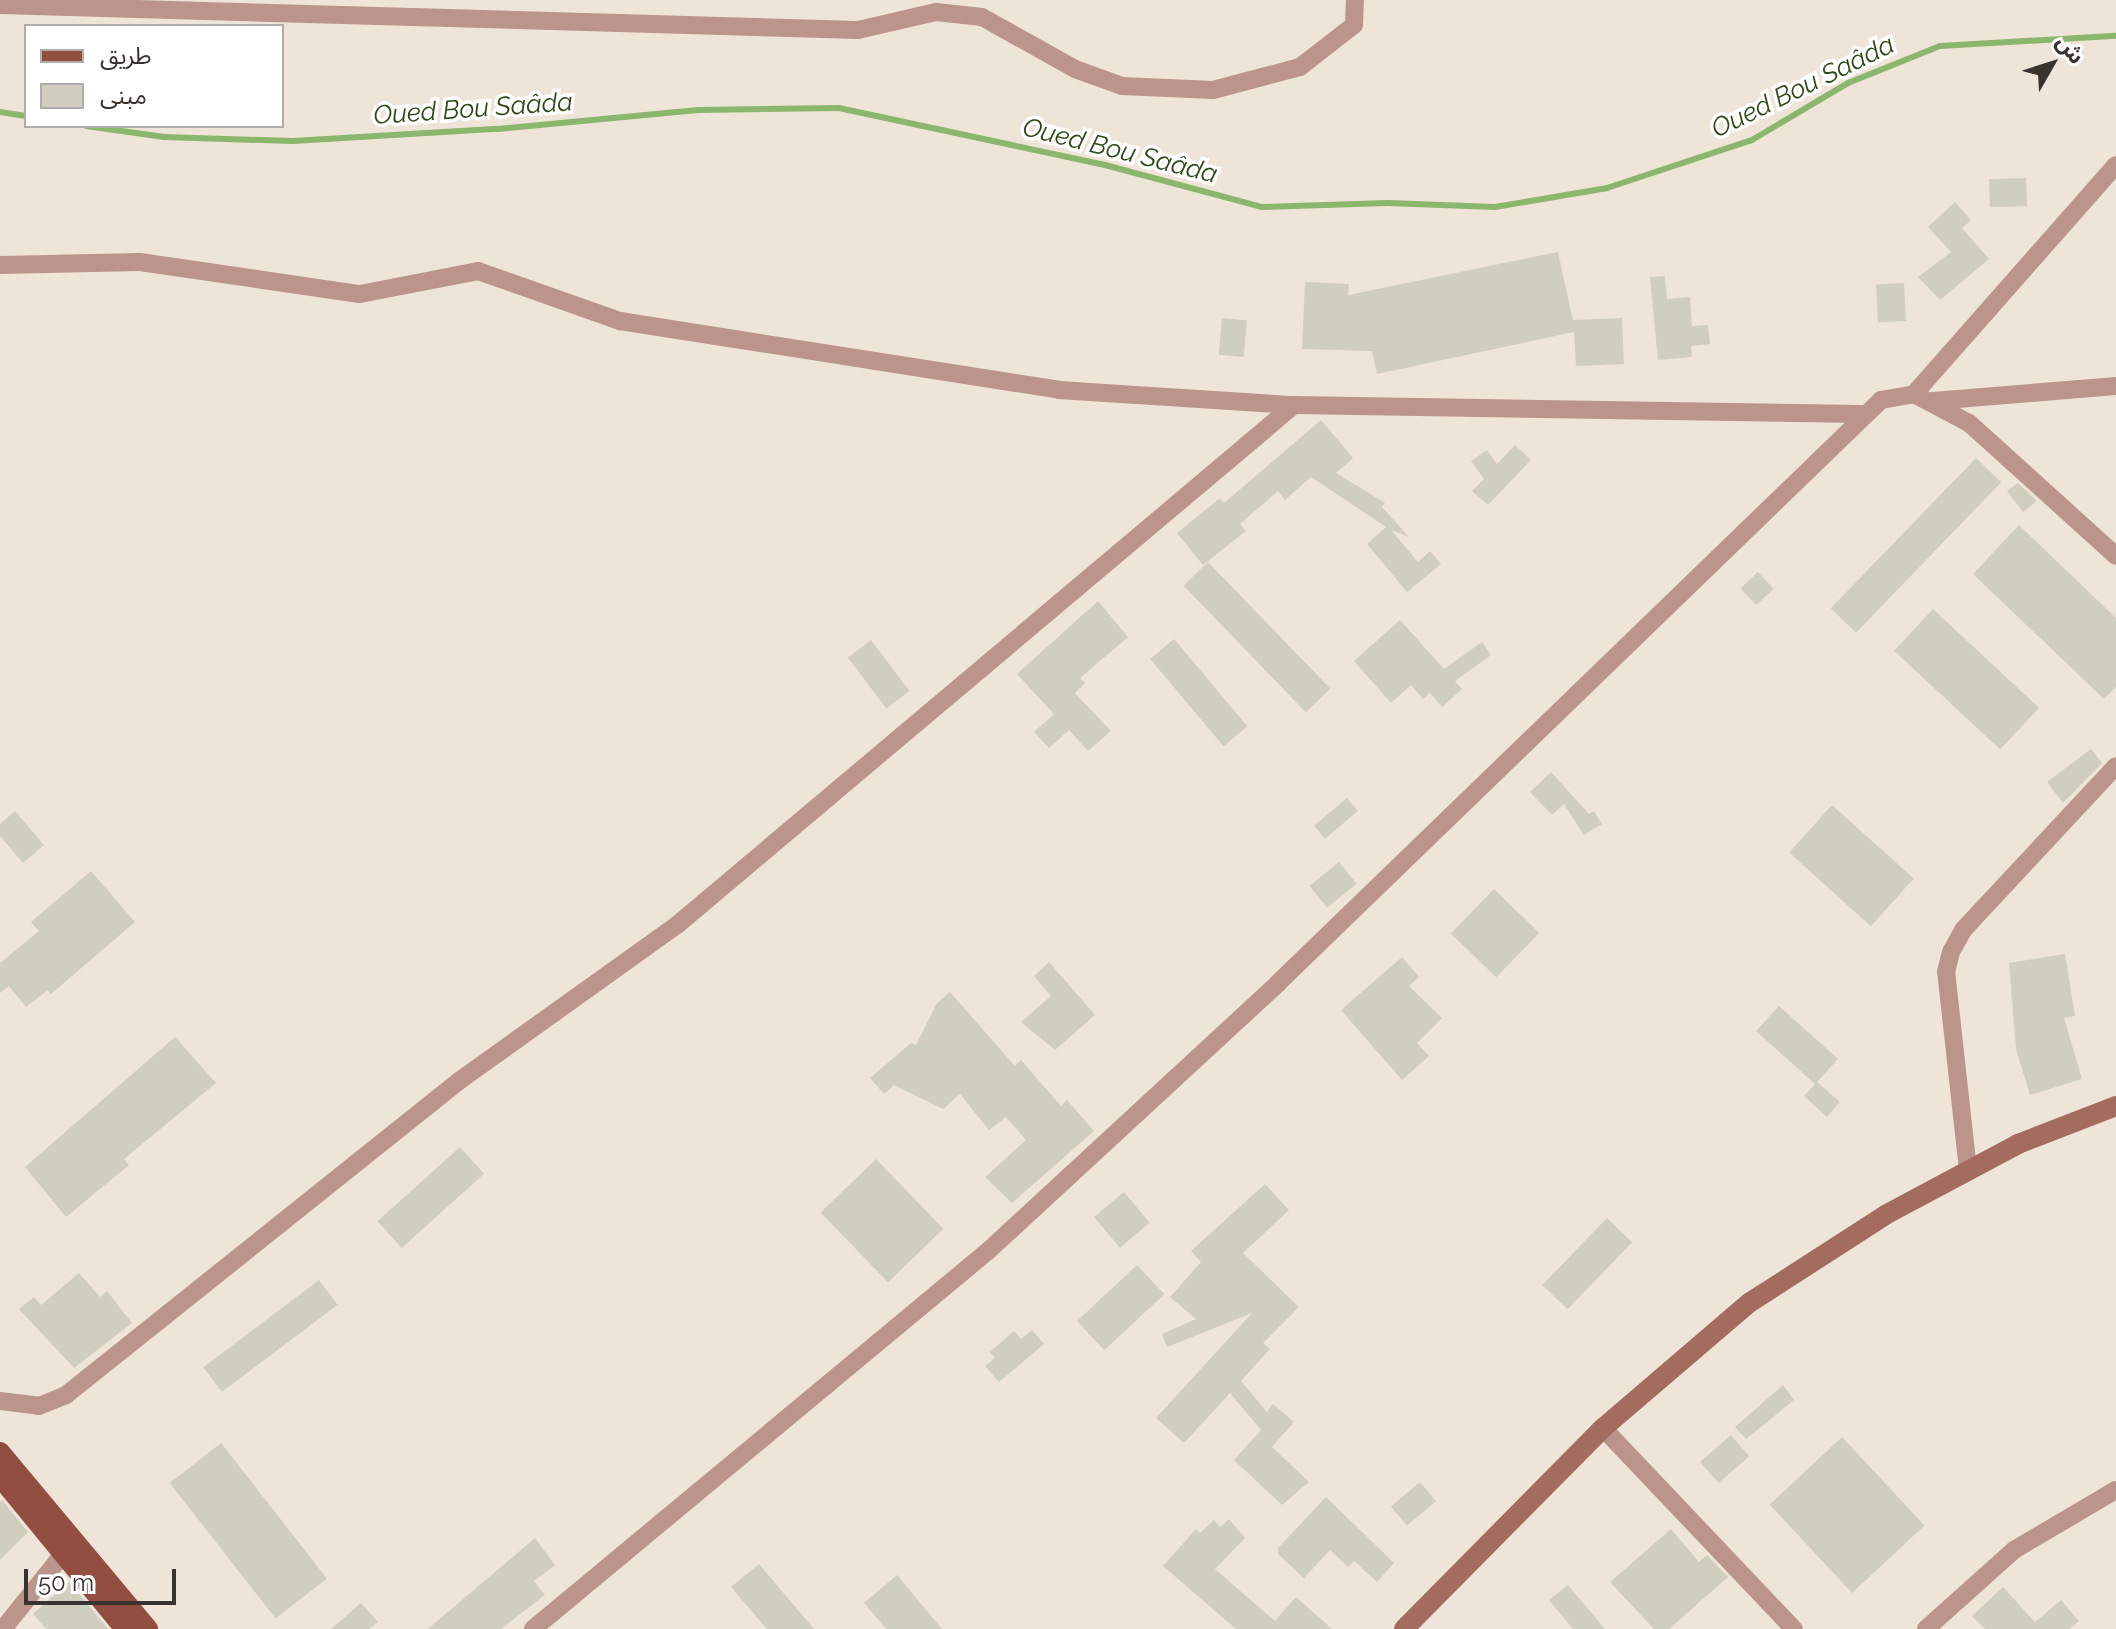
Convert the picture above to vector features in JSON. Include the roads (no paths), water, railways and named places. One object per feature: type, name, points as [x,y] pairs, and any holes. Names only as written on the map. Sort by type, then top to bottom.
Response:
[{"type":"main road","points":[[1404,1629],[1603,1428],[1749,1303],[1887,1214],[1968,1170],[2018,1144],[2116,1106]]},
{"type":"main road","points":[[0,1452],[148,1629]]},
{"type":"main road","points":[[0,1477],[125,1629]]},
{"type":"street","points":[[0,5],[858,30],[936,12],[982,17],[1075,69],[1122,86],[1213,90],[1300,67],[1322,54],[1354,25],[1355,0]]},
{"type":"street","points":[[1914,394],[2116,165]]},
{"type":"street","points":[[0,265],[140,262],[360,294],[478,271],[620,321],[1059,390],[1294,405],[1861,414]]},
{"type":"street","points":[[1933,401],[2116,386]]},
{"type":"street","points":[[533,1629],[999,1240],[1278,983],[1861,414],[1881,400],[1914,394],[1933,401],[2002,449],[2116,556]]},
{"type":"street","points":[[0,1401],[39,1406],[66,1395],[459,1081],[677,925],[1294,405]]},
{"type":"street","points":[[1968,1170],[1946,972],[1951,952],[1963,930],[2116,766]]},
{"type":"street","points":[[1603,1428],[1794,1629]]},
{"type":"street","points":[[1926,1629],[2014,1550],[2116,1490]]},
{"type":"street","points":[[3,1629],[63,1554]]},
{"type":"waterway","name":"Oued Bou Saâda","points":[[100,128],[164,137],[293,141],[498,129],[698,110],[839,108],[1105,165],[1262,207],[1388,203],[1495,207],[1607,188],[1752,140],[1848,83],[1940,46],[2116,36]]},
{"type":"waterway","name":"Oued Bou Saâda","points":[[0,112],[24,116]]}]
